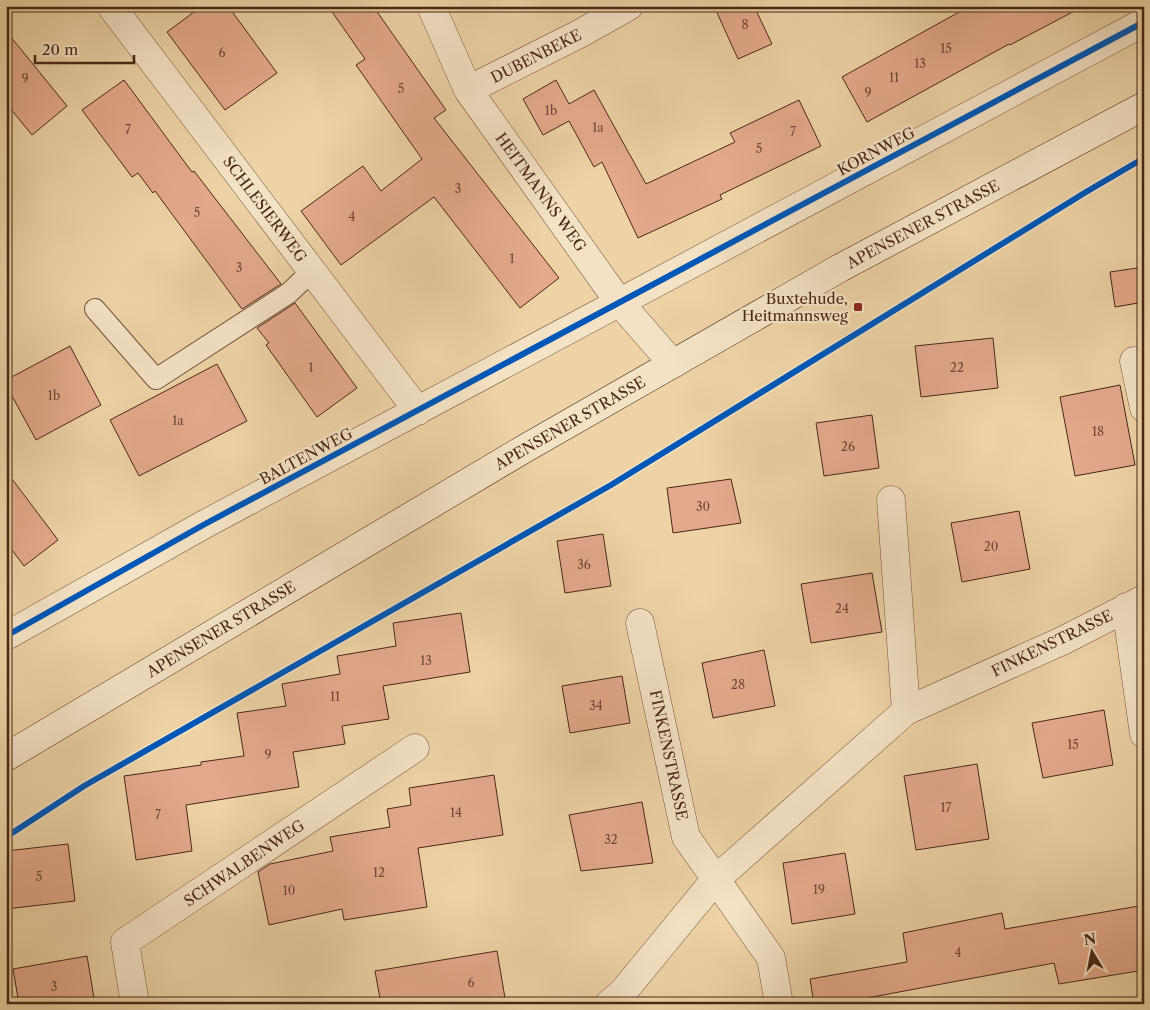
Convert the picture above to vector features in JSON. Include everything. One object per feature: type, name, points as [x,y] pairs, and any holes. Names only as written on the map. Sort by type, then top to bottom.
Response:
[{"type":"street","name":"SCHLESIERWEG","points":[[111,6],[418,411]]},
{"type":"street","name":"HEITMANNS WEG","points":[[431,6],[468,90],[620,302],[673,364]]},
{"type":"street","name":"DUBENBEKE","points":[[468,90],[630,6]]},
{"type":"street","name":"KORNWEG","points":[[620,302],[1144,22]]},
{"type":"street","name":"APENSENER STRASSE","points":[[6,758],[515,454],[840,268],[1144,106]]},
{"type":"street","name":"BALTENWEG","points":[[8,631],[620,302]]},
{"type":"street","points":[[1134,361],[1144,408]]},
{"type":"street","points":[[891,500],[906,711]]},
{"type":"street","points":[[1135,603],[1144,734]]},
{"type":"street","name":"FINKENSTRASSE","points":[[609,1004],[623,992],[715,880],[906,711],[1062,641],[1135,603]]},
{"type":"street","name":"FINKENSTRASSE","points":[[640,623],[686,837],[771,958],[779,1004]]},
{"type":"street","name":"SCHWALBENWEG","points":[[135,1004],[125,942],[415,748]]},
{"type":"lane","points":[[95,308],[156,378],[289,293],[312,271]]},
{"type":"building","points":[[202,6],[228,6],[277,73],[225,110],[167,32]]},
{"type":"building","points":[[328,6],[373,6],[446,110],[434,118],[559,278],[520,308],[434,197],[341,265],[301,211],[363,166],[381,191],[422,159],[356,65],[365,59]]},
{"type":"building","points":[[714,6],[754,6],[772,44],[738,59]]},
{"type":"building","points":[[970,6],[1084,6],[1009,44],[867,122],[842,77]]},
{"type":"building","points":[[6,31],[67,106],[32,135],[6,103]]},
{"type":"building","points":[[124,80],[192,172],[194,171],[281,284],[242,309],[155,191],[153,193],[138,173],[132,177],[82,110]]},
{"type":"building","points":[[556,80],[569,104],[594,90],[646,184],[735,142],[730,133],[799,100],[821,146],[720,195],[722,199],[638,238],[602,162],[594,167],[569,121],[543,135],[523,99]]},
{"type":"building","points":[[1144,267],[1144,302],[1115,307],[1110,272]]},
{"type":"building","points":[[295,303],[357,388],[317,417],[266,345],[269,343],[257,328]]},
{"type":"building","points":[[993,338],[998,388],[921,397],[915,346]]},
{"type":"building","points":[[70,346],[101,405],[36,440],[6,385],[6,380]]},
{"type":"building","points":[[217,364],[247,421],[139,476],[110,420]]},
{"type":"building","points":[[1120,385],[1135,465],[1075,476],[1060,397]]},
{"type":"building","points":[[872,415],[879,468],[824,476],[816,423]]},
{"type":"building","points":[[6,471],[58,540],[24,566],[6,542]]},
{"type":"building","points":[[731,479],[741,523],[673,533],[667,488]]},
{"type":"building","points":[[1019,511],[1030,569],[962,582],[951,523]]},
{"type":"building","points":[[603,534],[611,586],[565,593],[557,541]]},
{"type":"building","points":[[872,573],[882,632],[811,643],[801,584]]},
{"type":"building","points":[[461,613],[470,672],[383,686],[389,719],[342,726],[345,744],[293,752],[299,787],[186,805],[192,851],[136,860],[124,776],[201,765],[201,762],[244,756],[237,713],[286,706],[282,684],[340,674],[337,656],[396,646],[393,623]]},
{"type":"building","points":[[764,650],[775,706],[713,718],[702,663]]},
{"type":"building","points":[[622,676],[630,723],[570,733],[562,686]]},
{"type":"building","points":[[1104,710],[1113,765],[1043,778],[1032,723]]},
{"type":"building","points":[[977,764],[989,839],[916,850],[904,776]]},
{"type":"building","points":[[494,775],[503,835],[418,848],[427,907],[344,920],[342,909],[269,925],[258,872],[270,864],[333,851],[330,837],[390,827],[387,809],[411,805],[409,788]]},
{"type":"building","points":[[642,802],[653,863],[581,871],[569,815]]},
{"type":"building","points":[[68,844],[75,901],[6,909],[6,851]]},
{"type":"building","points":[[845,853],[855,914],[792,924],[783,863]]},
{"type":"building","points":[[1139,906],[1144,935],[1144,970],[1059,984],[1054,963],[867,998],[868,1004],[814,1004],[810,979],[907,962],[903,933],[1002,913],[1005,929]]},
{"type":"building","points":[[497,951],[506,1004],[381,1004],[375,971]]},
{"type":"building","points":[[87,956],[95,1004],[19,1004],[13,969]]},
{"type":"cycle path","points":[[6,636],[205,524],[1144,22]]},
{"type":"cycle path","points":[[6,837],[84,786],[611,485],[1144,158]]},
{"type":"place","name":"Buxtehude, Heitmannsweg","points":[[858,307]]}]
